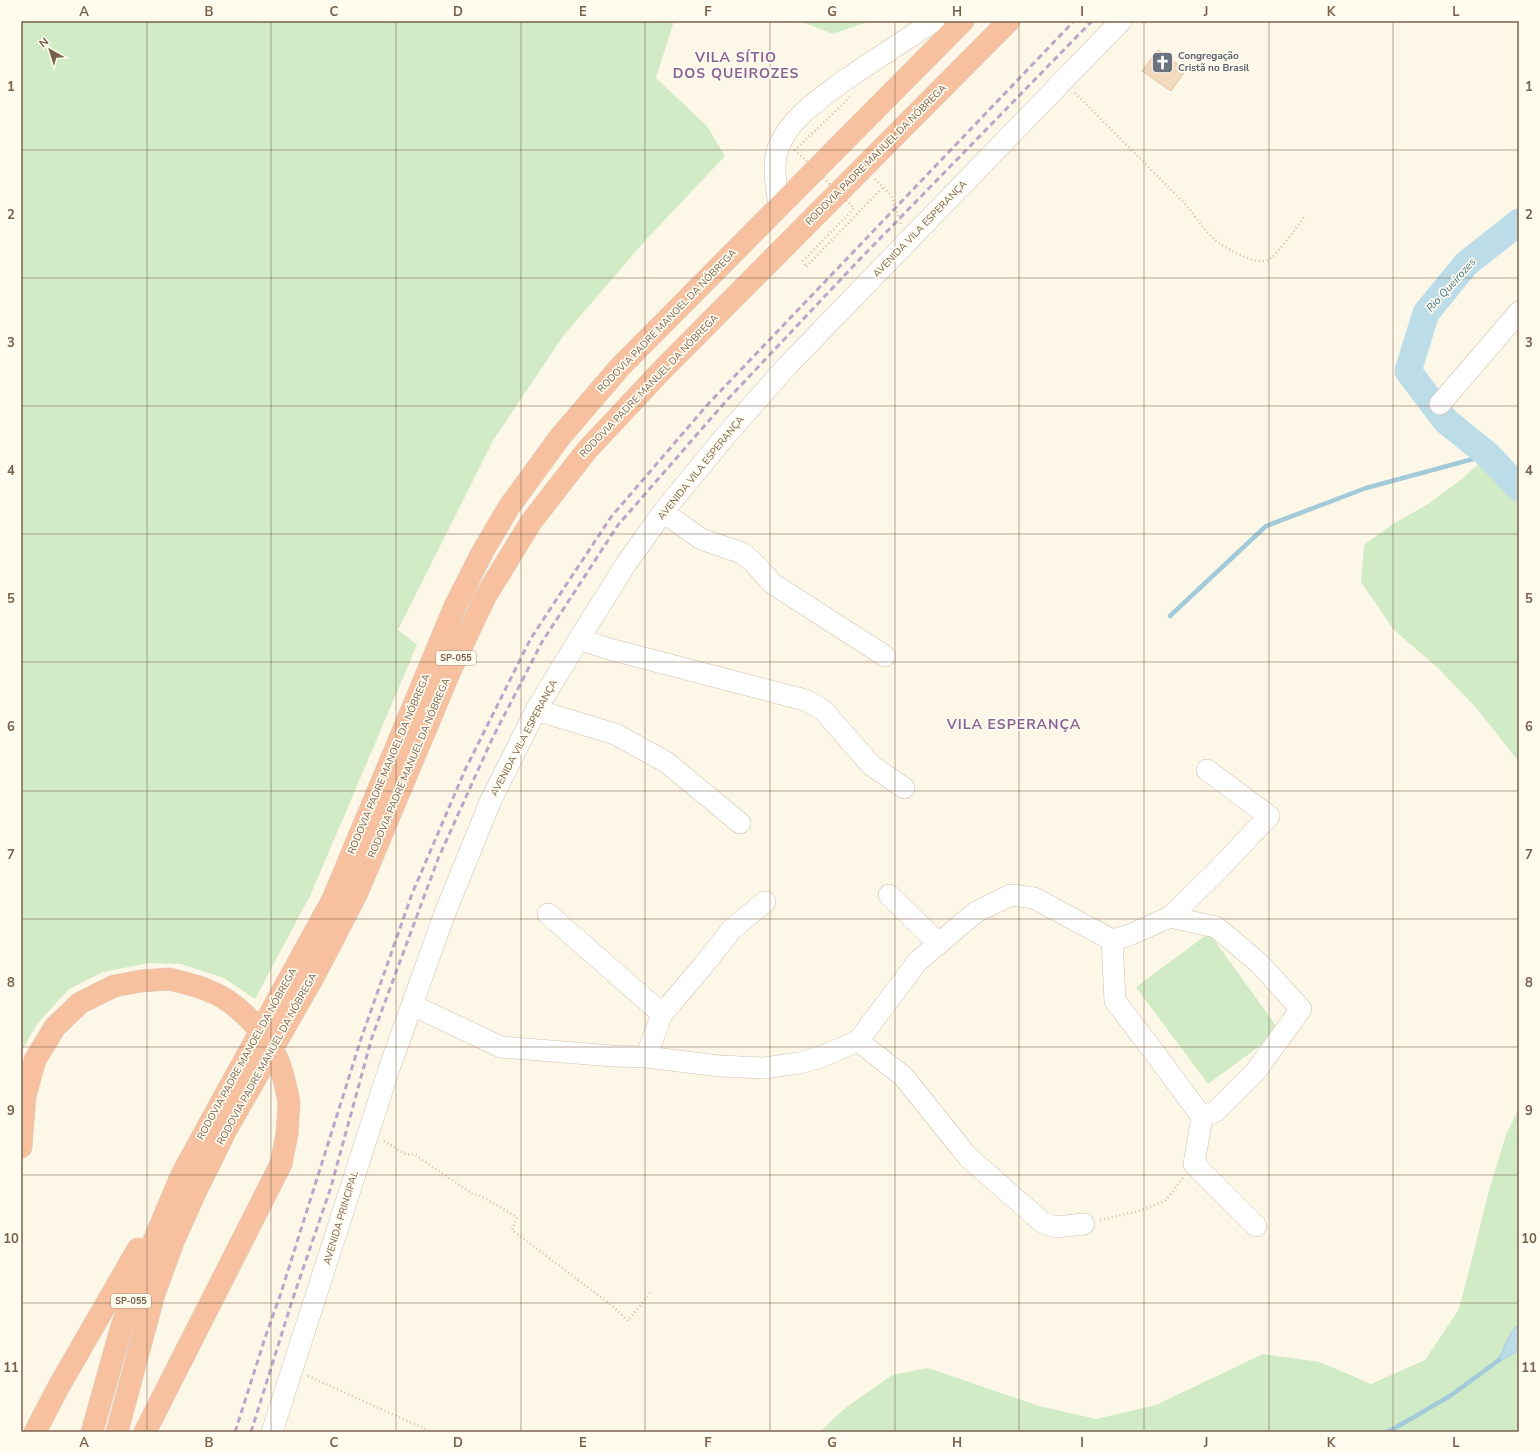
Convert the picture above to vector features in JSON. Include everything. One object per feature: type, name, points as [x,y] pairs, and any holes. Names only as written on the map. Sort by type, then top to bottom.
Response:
[{"type":"highway","name":"RODOVIA PADRE MANOEL DA NÓBREGA","points":[[92,1432],[121,1329],[142,1268],[182,1174],[333,899],[455,606],[483,550],[509,507],[560,437],[620,366],[963,21]]},
{"type":"highway","name":"RODOVIA PADRE MANUEL DA NÓBREGA","points":[[118,1432],[154,1294],[173,1242],[191,1202],[226,1130],[315,974],[357,893],[450,671],[485,596],[531,522],[587,450],[670,363],[1009,21]]},
{"type":"highway","points":[[21,1147],[25,1096],[35,1060],[55,1027],[80,1003],[114,986],[141,981],[169,979],[209,990],[233,1004],[255,1025],[267,1040],[277,1057],[289,1102],[287,1134],[281,1164],[145,1432]]},
{"type":"highway","points":[[36,1432],[59,1386],[182,1174]]},
{"type":"street","points":[[778,207],[775,167],[779,147],[792,125],[816,102],[934,21]]},
{"type":"street","name":"AVENIDA VILA ESPERANÇA","points":[[412,1005],[445,913],[491,800],[536,710],[626,564],[663,512],[728,433],[788,365],[1122,21]]},
{"type":"street","points":[[1440,404],[1519,312]]},
{"type":"street","points":[[663,512],[701,539],[742,553],[752,561],[773,584],[885,656]]},
{"type":"street","points":[[579,639],[608,649],[806,700],[823,710],[871,765],[904,788]]},
{"type":"street","points":[[536,710],[615,734],[666,762],[740,823]]},
{"type":"street","points":[[412,1005],[501,1047],[612,1056],[646,1057],[719,1066],[764,1068],[799,1063],[821,1057],[858,1041],[918,961],[976,912],[1012,895],[1034,898],[1112,940],[1127,936],[1170,918],[1269,816],[1207,770]]},
{"type":"street","points":[[889,895],[938,943]]},
{"type":"street","points":[[646,1057],[662,1014],[732,929],[765,902]]},
{"type":"street","points":[[548,914],[662,1014]]},
{"type":"street","points":[[1170,918],[1216,928],[1259,963],[1301,1008],[1256,1071],[1216,1111],[1202,1116]]},
{"type":"street","points":[[1112,940],[1115,1001],[1202,1116],[1194,1164],[1256,1226]]},
{"type":"street","name":"AVENIDA PRINCIPAL","points":[[272,1432],[368,1131],[412,1005]]},
{"type":"street","points":[[858,1041],[903,1076],[968,1157],[1042,1222],[1056,1227],[1084,1224]]},
{"type":"path","points":[[1063,81],[1126,146],[1159,176],[1181,199],[1214,239],[1241,255],[1258,262],[1269,260],[1282,247],[1304,217]]},
{"type":"path","points":[[850,97],[796,150],[854,208],[803,262],[806,267],[883,187]]},
{"type":"path","points":[[863,168],[891,195],[908,242]]},
{"type":"path","points":[[368,1131],[407,1155],[414,1154],[474,1195],[479,1195],[517,1217],[512,1230],[610,1304],[628,1321],[650,1293]]},
{"type":"path","points":[[1084,1224],[1140,1211],[1165,1201],[1194,1164]]},
{"type":"path","points":[[293,1369],[432,1432]]},
{"type":"green space","points":[[21,21],[674,21],[656,78],[707,126],[725,156],[643,243],[564,335],[494,439],[398,630],[417,645],[310,896],[255,999],[224,978],[181,964],[149,963],[103,972],[69,989],[37,1024],[21,1052]]},
{"type":"green space","points":[[800,21],[870,21],[833,34]]},
{"type":"green space","points":[[1488,455],[1519,502],[1519,762],[1478,710],[1438,668],[1394,630],[1361,582],[1364,545],[1393,524],[1428,504],[1462,479]]},
{"type":"green space","points":[[1209,933],[1280,1031],[1208,1084],[1136,987]]},
{"type":"green space","points":[[1519,1108],[1519,1323],[1511,1333],[1497,1364],[1519,1350],[1519,1432],[820,1432],[844,1409],[892,1375],[928,1368],[1039,1406],[1096,1419],[1156,1405],[1263,1354],[1320,1362],[1371,1384],[1425,1360],[1459,1309],[1488,1194],[1506,1135]]},
{"type":"water","points":[[1488,455],[1519,483],[1519,502]]},
{"type":"water","points":[[1519,1323],[1519,1350],[1496,1364],[1511,1333]]},
{"type":"building","name":"Congregação Cristã no Brasil","points":[[1158,50],[1186,70],[1171,91],[1142,71]]},
{"type":"waterway","name":"Rio Queirozes","points":[[1519,222],[1466,264],[1426,313],[1408,371],[1446,421],[1488,455],[1519,488]]},
{"type":"waterway","points":[[1170,616],[1266,526],[1366,488],[1488,455]]},
{"type":"waterway","points":[[1386,1432],[1450,1396],[1499,1360]]},
{"type":"railway","points":[[235,1432],[280,1296],[361,1039],[412,894],[465,770],[531,638],[611,517],[709,403],[1074,21]]},
{"type":"railway","points":[[251,1432],[292,1301],[331,1187],[372,1037],[438,859],[492,739],[542,642],[618,525],[727,400],[859,260],[1092,21]]},
{"type":"place","name":"Congregação Cristã no Brasil","points":[[1162,62]]},
{"type":"district","name":"VILA SÍTIO DOS QUEIROZES","points":[[736,66]]},
{"type":"district","name":"VILA ESPERANÇA","points":[[1014,724]]}]
